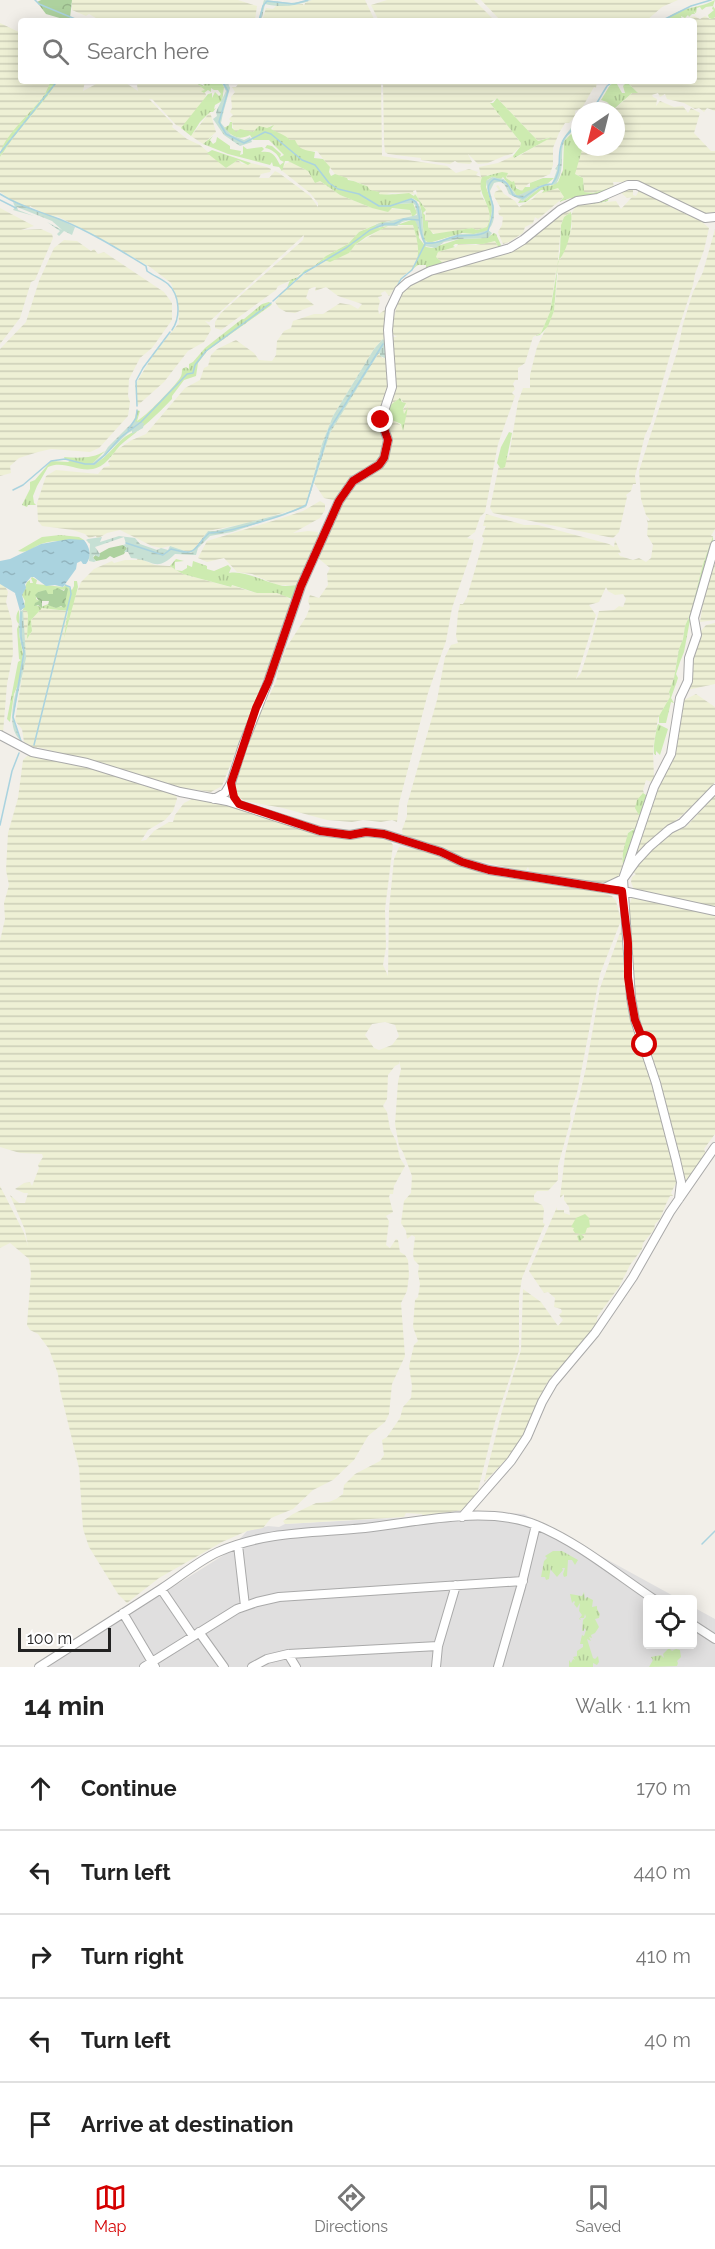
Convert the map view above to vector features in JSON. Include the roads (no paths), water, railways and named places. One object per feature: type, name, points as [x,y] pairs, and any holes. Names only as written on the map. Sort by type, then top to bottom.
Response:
[{"type":"street","points":[[214,799],[225,793],[231,783],[301,586],[339,501],[353,481],[379,465],[384,458],[388,440],[381,420],[392,387],[387,336],[390,309],[399,290],[408,282],[430,271],[510,248],[570,204],[598,198],[628,185],[637,185],[709,220],[715,217]]},
{"type":"street","points":[[679,1198],[681,1182],[676,1160],[656,1083],[635,1020],[628,977],[628,943],[622,891],[623,879],[654,788],[670,754],[680,698],[688,681],[689,658],[697,635],[693,618],[715,545]]},
{"type":"street","points":[[0,735],[32,752],[87,764],[180,792],[239,804],[320,831],[350,835],[366,832],[384,834],[489,870],[622,891],[715,911]]},
{"type":"street","points":[[231,783],[234,797],[239,804]]},
{"type":"street","points":[[604,888],[623,879],[649,847],[670,829],[682,823],[715,789]]},
{"type":"street","points":[[462,1517],[511,1461],[527,1437],[553,1383],[598,1330],[633,1277],[679,1198],[715,1148]]},
{"type":"street","points":[[39,1667],[217,1552],[261,1538],[305,1532],[462,1517],[505,1518],[536,1525],[588,1554],[649,1595]]},
{"type":"street","points":[[498,1667],[523,1581],[536,1525]]},
{"type":"street","points":[[238,1545],[245,1606]]},
{"type":"street","points":[[123,1613],[150,1665],[237,1609],[279,1597],[523,1581]]},
{"type":"street","points":[[436,1667],[438,1646],[456,1585]]},
{"type":"street","points":[[161,1589],[224,1667]]},
{"type":"street","points":[[697,1627],[715,1639]]},
{"type":"street","points":[[252,1667],[267,1659],[288,1654],[438,1646]]},
{"type":"street","points":[[288,1654],[296,1667]]},
{"type":"water","points":[[69,539],[84,540],[90,552],[86,564],[81,561],[77,563],[76,569],[63,587],[46,586],[31,577],[25,584],[26,588],[22,595],[25,607],[20,611],[15,593],[0,584],[0,561],[10,559],[41,544]]},
{"type":"waterway","points":[[35,0],[39,4],[73,18]]},
{"type":"waterway","points":[[260,18],[267,1],[294,4],[308,0]]},
{"type":"waterway","points":[[667,18],[691,6],[711,0]]},
{"type":"waterway","points":[[0,153],[55,84]]},
{"type":"waterway","points":[[224,84],[228,91],[219,122],[226,134],[244,143],[265,132],[271,134],[302,160],[315,165],[329,183],[338,189],[359,194],[379,206],[390,206],[411,199],[418,207],[421,233],[425,243],[436,243],[458,236],[488,231],[493,209],[488,188],[494,179],[505,182],[513,195],[523,198],[540,187],[552,184],[557,174],[562,142],[571,131]]},
{"type":"waterway","points":[[597,102],[610,84]]},
{"type":"waterway","points":[[0,194],[81,229],[146,266],[147,271],[168,284],[175,294],[178,313],[172,330]]},
{"type":"waterway","points":[[0,200],[16,208]]},
{"type":"waterway","points":[[273,301],[304,273],[346,248],[370,230],[404,219],[419,220]]},
{"type":"waterway","points":[[390,300],[401,279],[412,270],[425,244]]},
{"type":"waterway","points":[[13,490],[23,485],[51,461],[65,459],[94,464],[121,437],[141,422],[187,374],[193,373],[195,365],[206,351],[271,303]]},
{"type":"waterway","points":[[137,406],[136,381],[170,332]]},
{"type":"waterway","points":[[126,543],[163,555],[171,549],[190,552],[209,533],[258,523],[306,505],[329,430],[383,344]]},
{"type":"waterway","points":[[128,430],[136,418],[137,410]]},
{"type":"waterway","points":[[34,745],[71,594],[70,587],[65,585]]},
{"type":"waterway","points":[[21,612],[21,637],[24,652],[13,717],[21,741]]},
{"type":"waterway","points":[[0,825],[12,771],[19,753]]},
{"type":"waterway","points":[[702,1544],[715,1531]]}]
